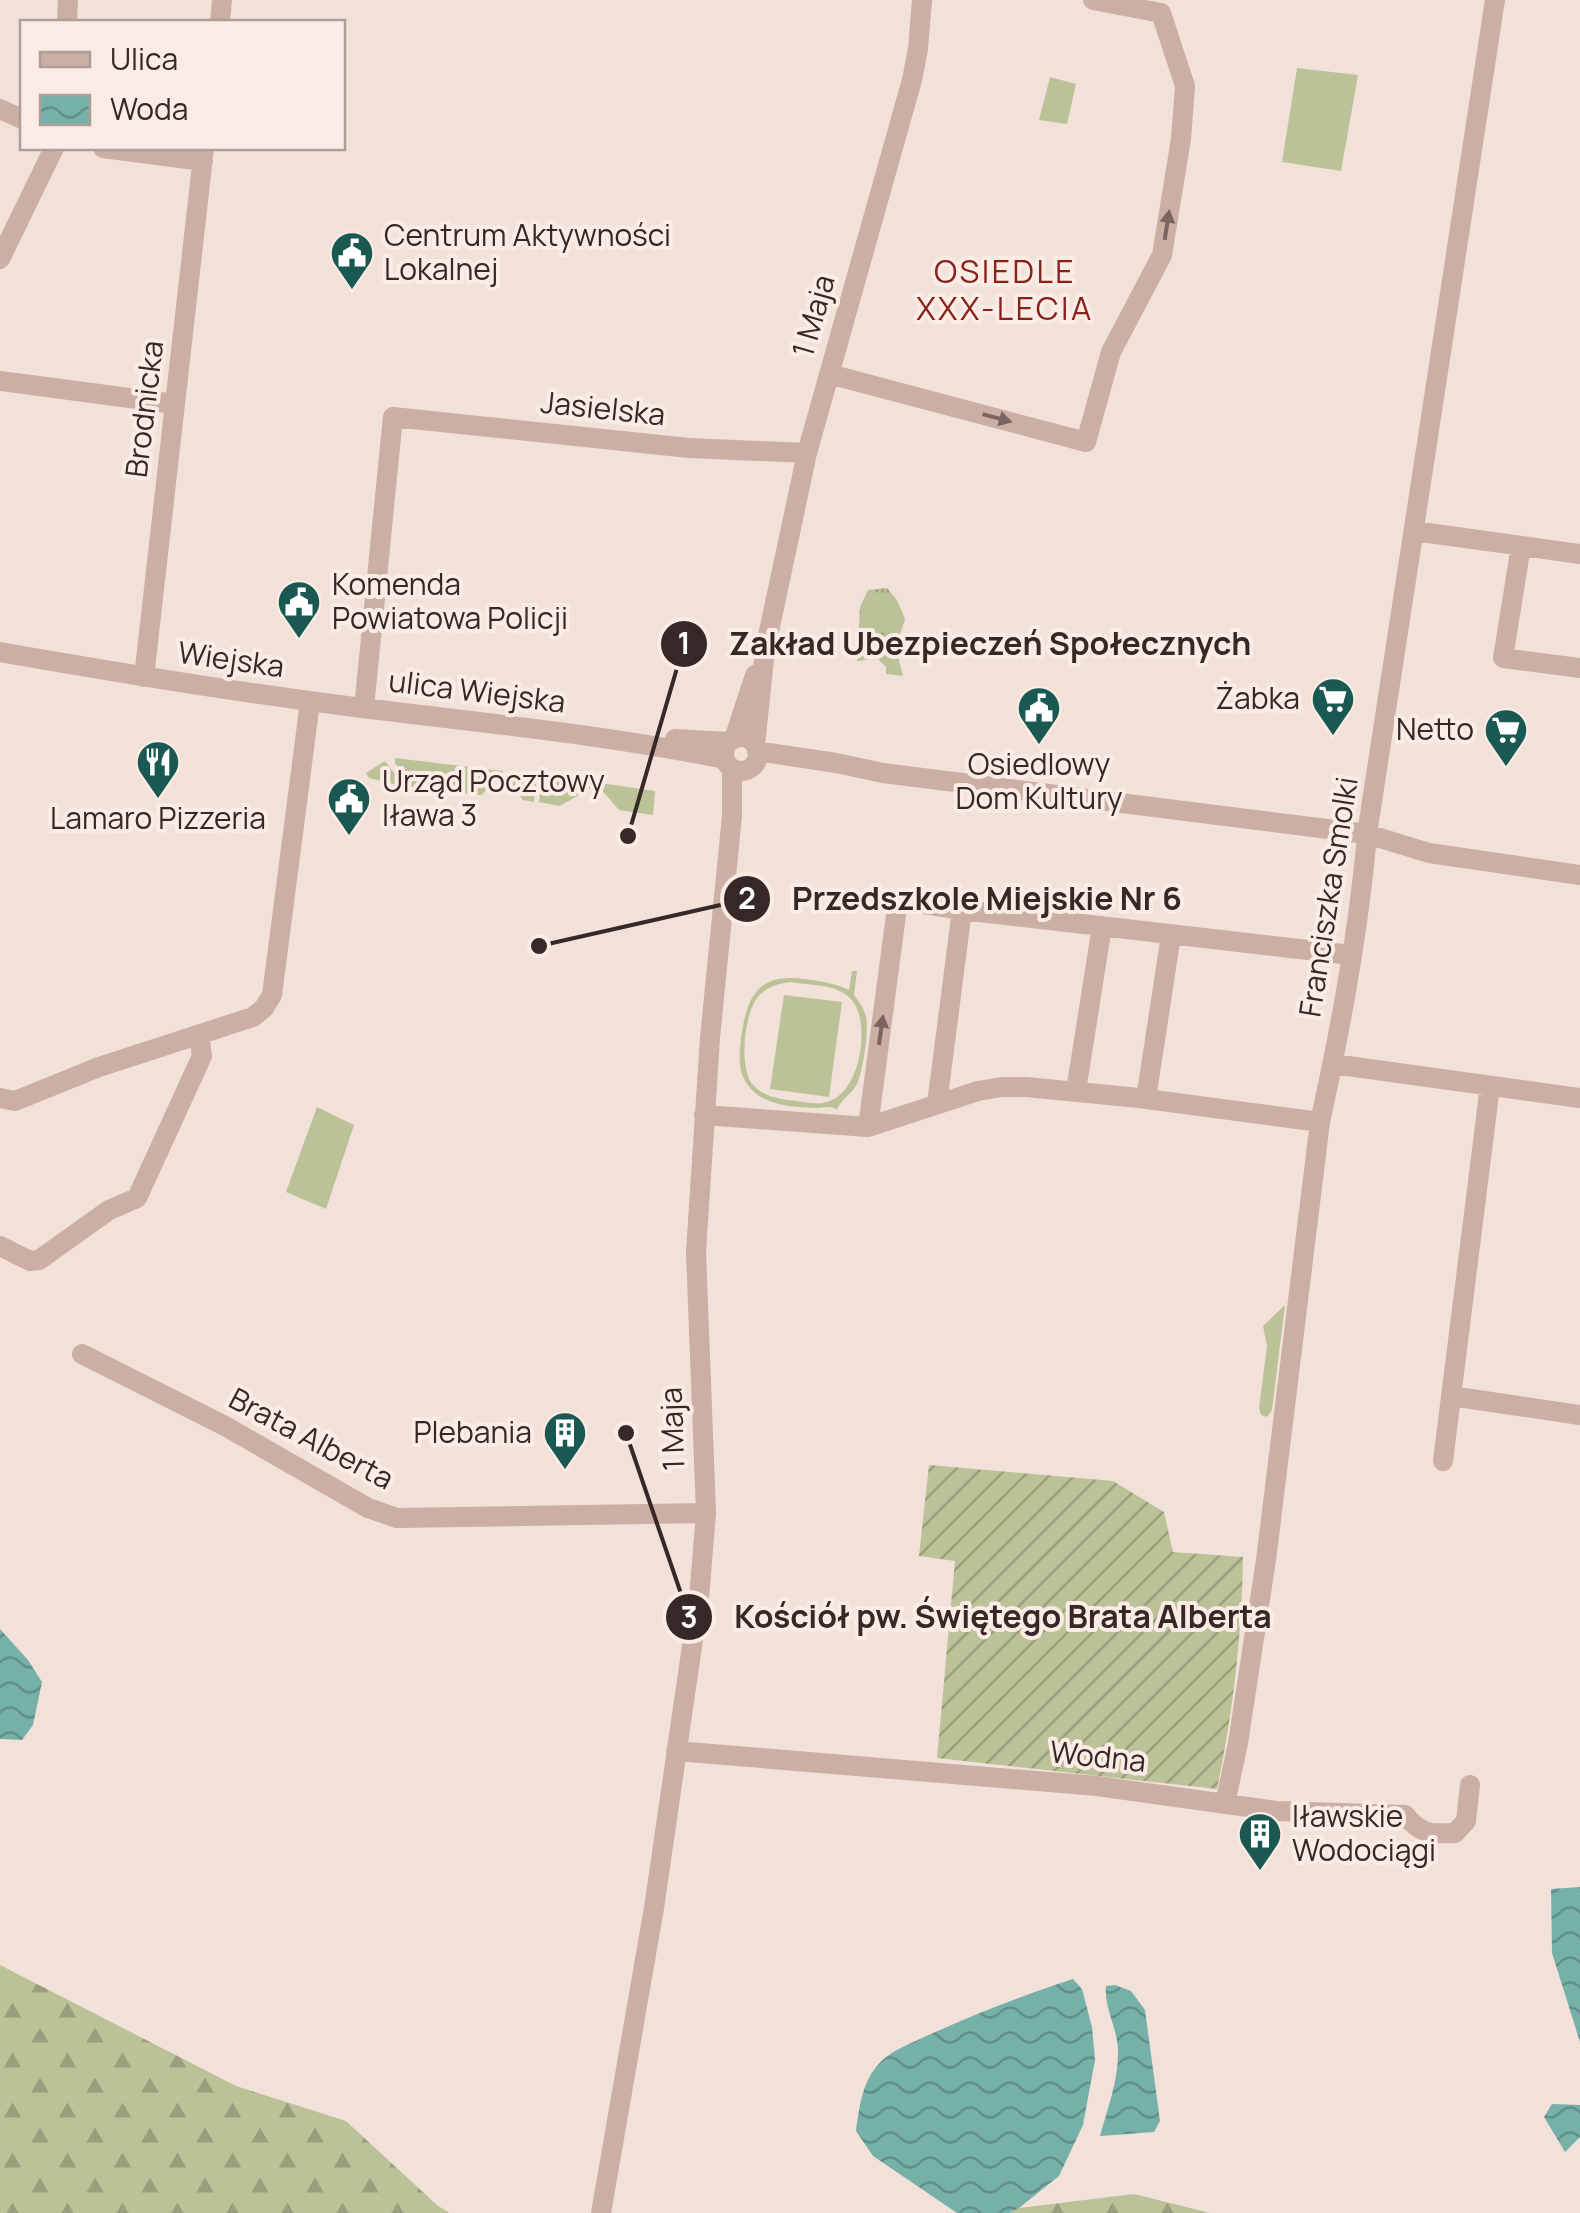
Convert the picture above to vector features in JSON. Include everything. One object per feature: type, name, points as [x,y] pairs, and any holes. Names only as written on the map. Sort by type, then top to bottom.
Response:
[{"type":"street","name":"1 Maja","points":[[601,2213],[654,1908],[699,1598],[706,1513],[696,1252],[704,1114],[732,816],[750,685],[764,650],[807,453],[912,80],[922,0]]},
{"type":"street","points":[[829,374],[1086,442],[1112,352],[1162,255],[1181,138],[1185,86],[1161,13],[1093,0]]},
{"type":"street","name":"Franciszka Smolki","points":[[1225,1804],[1266,1560],[1320,1122],[1351,956],[1496,0]]},
{"type":"street","points":[[2,248],[53,150]]},
{"type":"street","points":[[137,150],[204,154]]},
{"type":"street","name":"Brodnicka","points":[[144,677],[204,154]]},
{"type":"street","points":[[0,381],[176,404]]},
{"type":"street","name":"Jasielska","points":[[364,708],[393,418],[689,448],[807,453]]},
{"type":"street","points":[[1414,531],[1580,554]]},
{"type":"street","points":[[1521,546],[1503,658],[1580,668]]},
{"type":"street","name":"Wiejska","points":[[0,652],[310,702]]},
{"type":"street","points":[[0,1098],[14,1100],[253,1017],[264,1008],[272,995],[310,702]]},
{"type":"street","name":"ulica Wiejska","points":[[310,702],[742,755]]},
{"type":"street","points":[[742,755],[835,775],[883,773],[1367,834],[1429,853],[1580,875]]},
{"type":"street","points":[[868,1126],[898,900],[1351,956]]},
{"type":"street","points":[[937,1104],[962,910]]},
{"type":"street","points":[[1076,1091],[1102,926]]},
{"type":"street","points":[[1146,1100],[1171,935]]},
{"type":"street","points":[[0,1246],[30,1261],[39,1260],[109,1210],[137,1198],[202,1056],[207,1032]]},
{"type":"street","points":[[1333,1064],[1580,1098]]},
{"type":"street","points":[[1443,1462],[1490,1086]]},
{"type":"street","points":[[704,1114],[868,1126],[1002,1087],[1076,1091],[1320,1122]]},
{"type":"street","name":"Brata Alberta","points":[[82,1354],[225,1426],[368,1508],[397,1518],[706,1513]]},
{"type":"street","points":[[1451,1396],[1580,1415]]},
{"type":"street","name":"Wodna","points":[[676,1751],[1097,1786],[1276,1811],[1405,1815],[1416,1828],[1434,1834],[1455,1833],[1466,1820],[1470,1786]]},
{"type":"green space","points":[[1297,68],[1358,75],[1341,171],[1282,162]]},
{"type":"green space","points":[[1050,77],[1076,84],[1067,124],[1039,120]]},
{"type":"green space","points":[[887,588],[905,619],[896,648],[903,676],[886,674],[886,667],[877,658],[857,661],[860,607],[868,590]]},
{"type":"green space","points":[[395,758],[503,771],[481,795],[412,787]]},
{"type":"green space","points":[[385,761],[399,779],[394,784],[369,778],[366,773]]},
{"type":"green space","points":[[508,772],[537,775],[534,802],[523,800],[507,778]]},
{"type":"green space","points":[[542,775],[594,786],[560,806],[539,802]]},
{"type":"green space","points":[[600,783],[655,791],[653,815],[619,810]]},
{"type":"green space","points":[[852,971],[857,971],[854,995],[866,1017],[866,1041],[857,1084],[837,1110],[781,1104],[764,1099],[751,1089],[741,1071],[740,1051],[747,1011],[757,991],[765,984],[788,978],[849,990]],"holes":[[[790,982],[829,987],[849,997],[856,1007],[862,1037],[855,1071],[839,1096],[827,1102],[779,1099],[759,1090],[749,1078],[744,1056],[752,1006],[764,991]]]},
{"type":"green space","points":[[784,995],[842,1002],[829,1097],[770,1089]]},
{"type":"green space","points":[[317,1107],[354,1125],[326,1209],[286,1192]]},
{"type":"green space","points":[[1285,1305],[1272,1410],[1267,1417],[1261,1415],[1259,1408],[1267,1346],[1263,1326]]},
{"type":"green space","points":[[929,1465],[1113,1481],[1164,1512],[1173,1552],[1243,1557],[1236,1674],[1217,1789],[937,1758],[955,1561],[919,1556]]},
{"type":"green space","points":[[0,1965],[236,2086],[346,2121],[449,2213],[0,2213]]},
{"type":"green space","points":[[1134,2194],[1210,2213],[1009,2213],[1019,2208]]},
{"type":"water","points":[[0,1629],[42,1682],[33,1725],[22,1740],[0,1739]]},
{"type":"water","points":[[1580,1887],[1580,2042],[1552,1953],[1551,1889]]},
{"type":"water","points":[[1073,1979],[1082,1989],[1095,2060],[1083,2125],[1059,2176],[1009,2213],[957,2213],[873,2156],[856,2131],[865,2088],[881,2061],[959,2021]]},
{"type":"water","points":[[1106,1986],[1131,1991],[1145,2010],[1160,2121],[1154,2132],[1100,2136],[1118,2060],[1106,1994]]},
{"type":"water","points":[[1552,2104],[1580,2105],[1580,2137],[1565,2152],[1544,2117]]},
{"type":"place","name":"Centrum Aktywności Lokalnej","points":[[352,291]]},
{"type":"place","name":"Komenda Powiatowa Policji","points":[[299,640]]},
{"type":"place","name":"Żabka","points":[[1333,737]]},
{"type":"place","name":"Osiedlowy Dom Kultury","points":[[1039,746]]},
{"type":"place","name":"Netto","points":[[1506,768]]},
{"type":"place","name":"Lamaro Pizzeria","points":[[158,800]]},
{"type":"place","name":"Zakład Ubezpieczeń Społecznych","points":[[628,836]]},
{"type":"place","name":"Urząd Pocztowy Iława 3","points":[[349,837]]},
{"type":"place","name":"Przedszkole Miejskie Nr 6","points":[[539,946]]},
{"type":"place","name":"Kościół pw. Świętego Brata Alberta","points":[[626,1433]]},
{"type":"place","name":"Plebania","points":[[565,1471]]},
{"type":"place","name":"Iławskie Wodociągi","points":[[1260,1872]]},
{"type":"district","name":"OSIEDLE XXX-LECIA","points":[[1005,290]]}]
